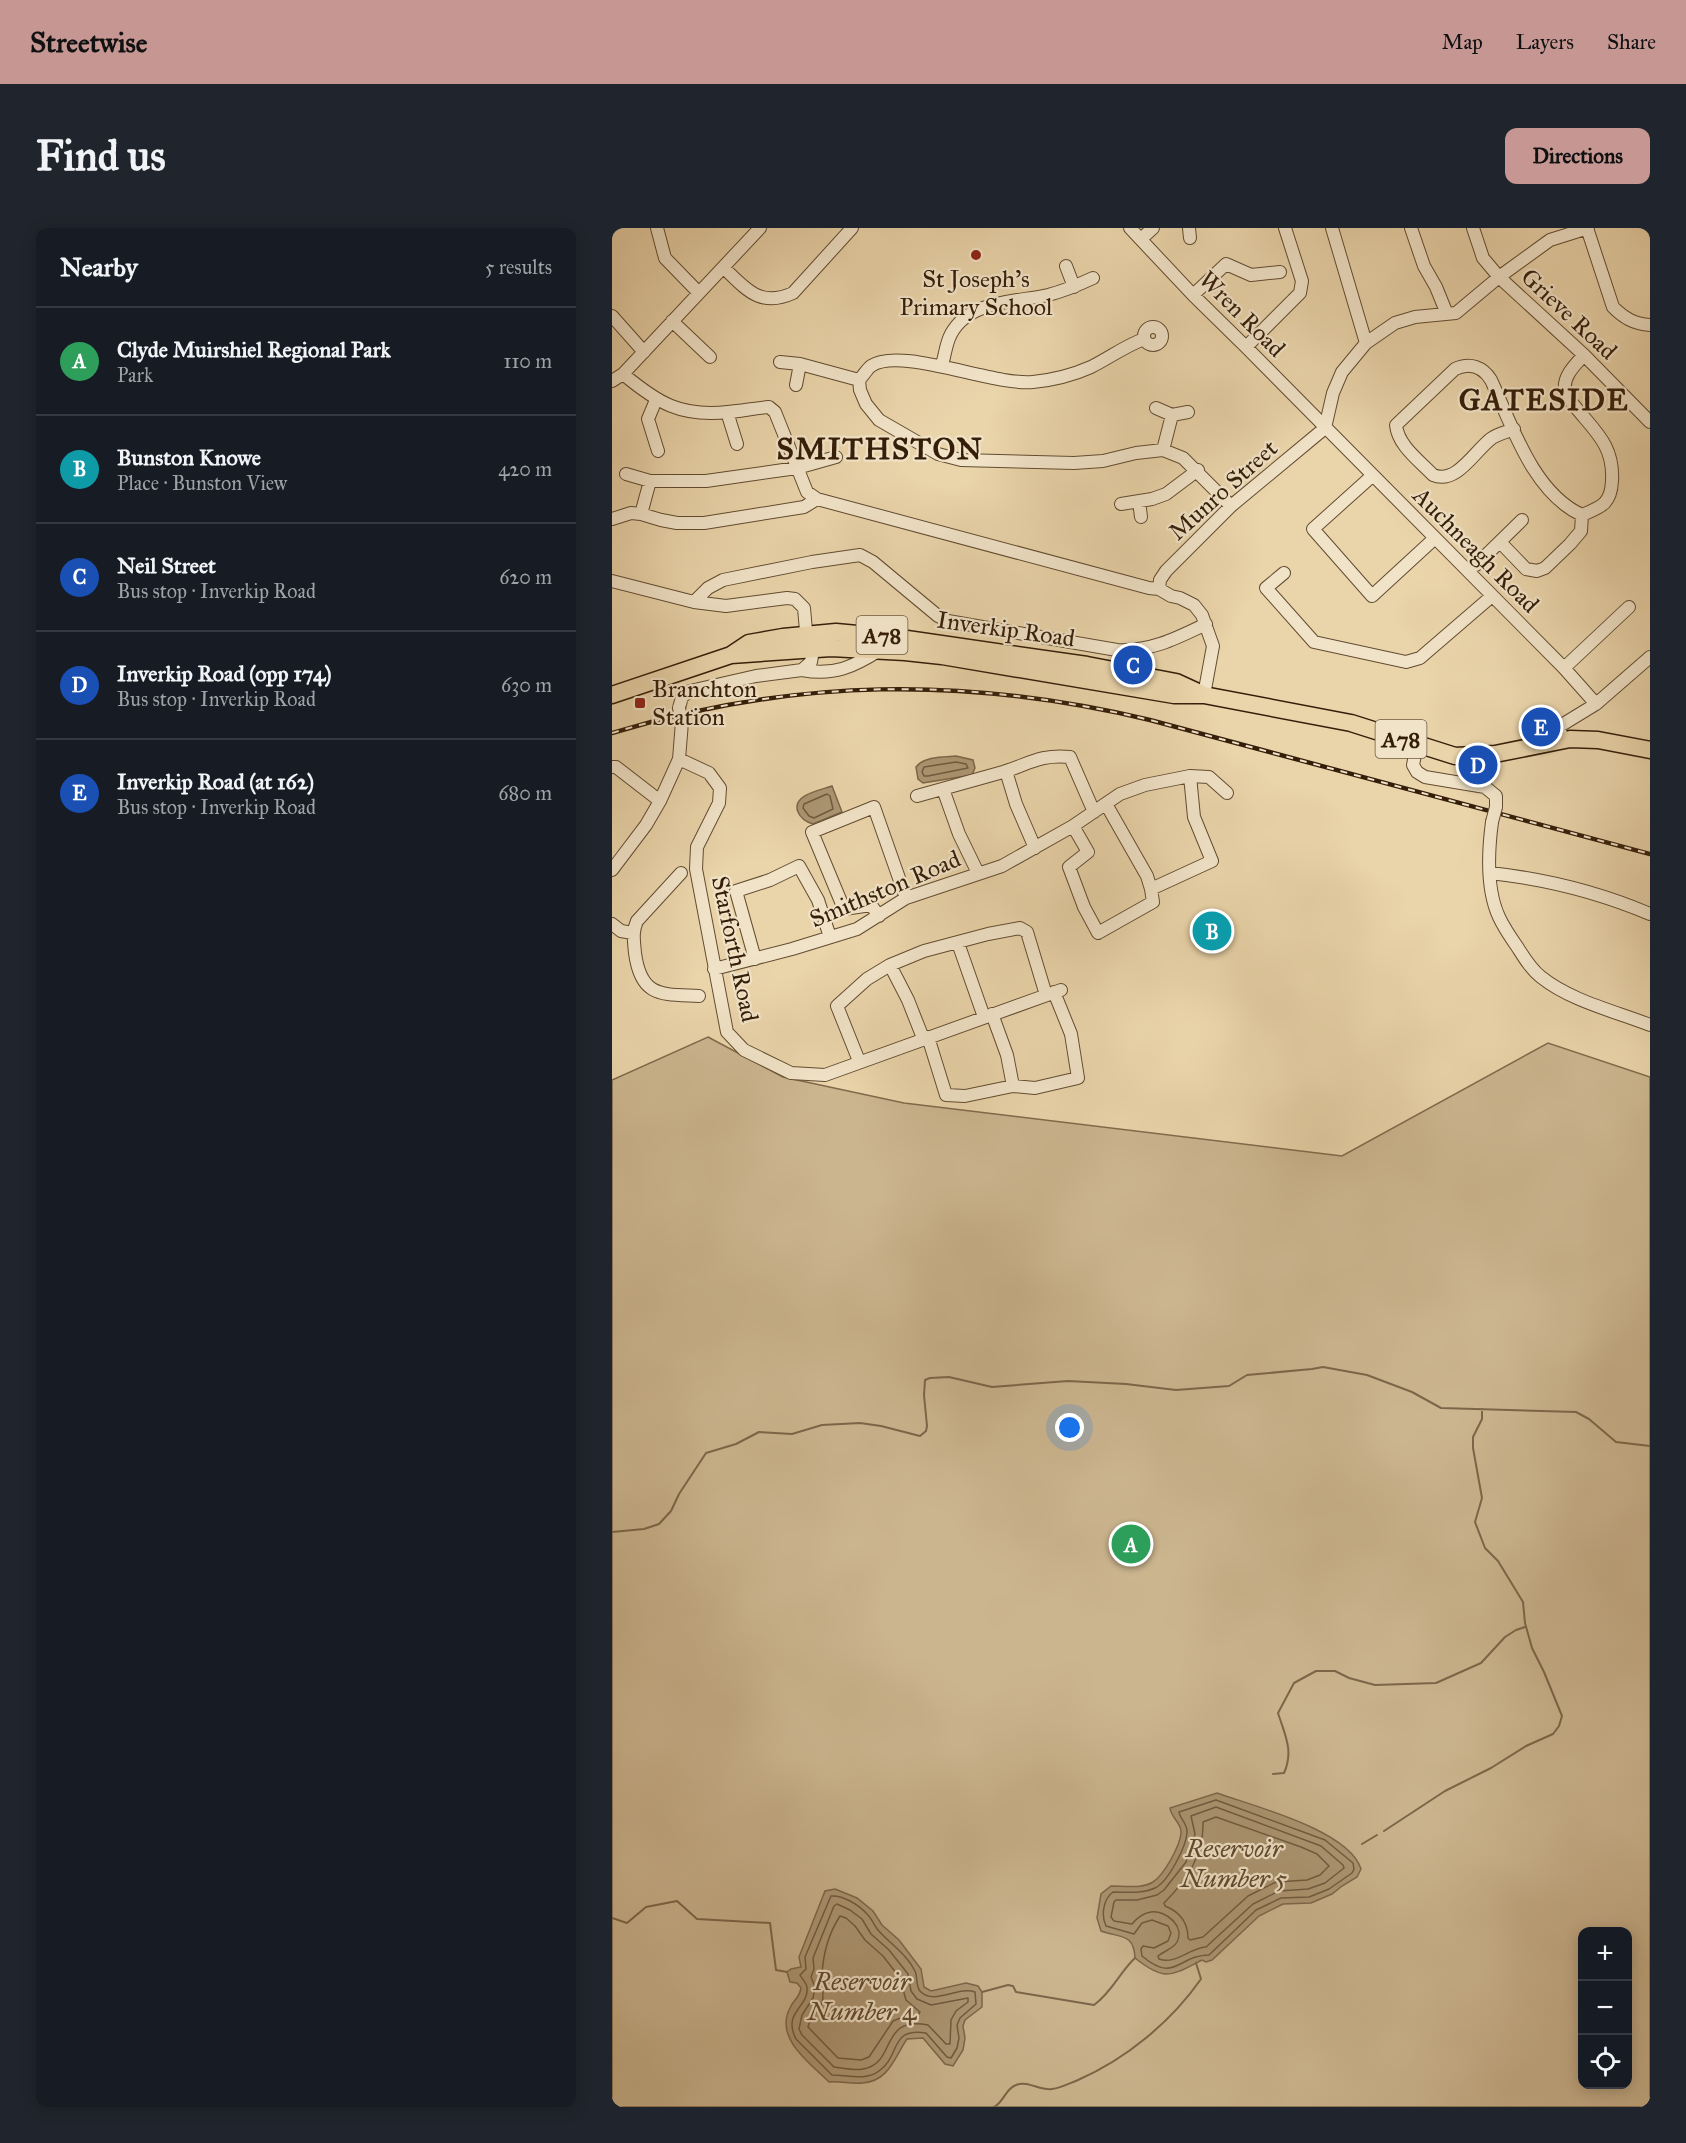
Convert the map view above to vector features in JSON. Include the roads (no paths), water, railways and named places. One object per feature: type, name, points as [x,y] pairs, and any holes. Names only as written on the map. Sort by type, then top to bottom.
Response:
[{"type":"highway","name":"Inverkip Road","points":[[730,655],[751,655],[807,642],[836,632],[865,633],[1090,666],[1176,682],[1204,695]]},
{"type":"highway","name":"Inverkip Road","points":[[612,695],[730,655],[749,643],[807,642],[942,656],[1174,695],[1204,695],[1351,723],[1455,756],[1495,754],[1561,740],[1598,740],[1650,750]]},
{"type":"street","points":[[657,228],[665,258],[699,293]]},
{"type":"street","points":[[612,381],[623,374],[760,228]]},
{"type":"street","points":[[724,268],[759,297],[770,300],[781,299],[793,293],[852,228]]},
{"type":"street","name":"Wren Road","points":[[1130,228],[1325,428]]},
{"type":"street","points":[[1141,239],[1153,228]]},
{"type":"street","points":[[1246,347],[1300,293],[1302,281],[1285,228]]},
{"type":"street","points":[[1332,228],[1366,343]]},
{"type":"street","points":[[1412,228],[1424,266],[1447,314]]},
{"type":"street","name":"Grieve Road","points":[[1473,228],[1483,258],[1499,277],[1584,355],[1650,422]]},
{"type":"street","points":[[1325,428],[1333,393],[1342,372],[1366,343],[1395,324],[1415,317],[1456,314],[1499,277],[1550,240],[1588,228],[1613,307],[1633,322],[1650,325]]},
{"type":"street","points":[[1193,295],[1226,264],[1252,281],[1280,272]]},
{"type":"street","points":[[1066,266],[1074,286]]},
{"type":"street","points":[[942,365],[951,333],[963,320],[979,310],[997,304],[1049,294],[1093,278]]},
{"type":"street","points":[[612,316],[644,352]]},
{"type":"street","points":[[672,321],[710,357]]},
{"type":"street","points":[[1144,339],[1126,346],[1091,367],[1057,378],[1032,382],[983,377],[942,365],[884,361],[871,366],[859,380],[860,390],[866,405],[879,420],[938,454],[961,460],[1074,463],[1103,461],[1136,453],[1162,450],[1184,458],[1231,506]]},
{"type":"street","points":[[1514,429],[1492,438],[1455,473],[1447,477],[1439,477],[1433,475],[1404,445],[1398,435],[1396,425],[1455,369],[1467,366],[1477,367],[1486,372],[1514,429],[1535,472],[1570,509],[1582,515],[1602,507],[1611,492],[1612,474],[1611,455],[1603,440],[1565,393],[1565,382],[1570,371],[1584,355]]},
{"type":"street","points":[[780,362],[800,364],[859,380]]},
{"type":"street","points":[[796,385],[800,364]]},
{"type":"street","points":[[623,374],[656,400],[674,408],[695,413],[769,407],[775,412],[807,492],[817,499],[1054,564],[1159,589],[1194,605],[1206,624],[1213,646],[1204,695]]},
{"type":"street","points":[[656,400],[648,419],[658,451]]},
{"type":"street","points":[[1156,408],[1172,415],[1188,412]]},
{"type":"street","points":[[727,412],[737,444]]},
{"type":"street","points":[[1162,450],[1172,415]]},
{"type":"street","name":"Auchneagh Road","points":[[1325,428],[1596,704]]},
{"type":"street","name":"Munro Street","points":[[1159,589],[1160,580],[1166,571],[1231,506],[1325,428]]},
{"type":"street","points":[[626,474],[650,481],[706,482],[797,468],[836,457]]},
{"type":"street","points":[[1121,504],[1166,494],[1198,471]]},
{"type":"street","points":[[1372,476],[1313,529],[1372,596],[1435,538]]},
{"type":"street","points":[[641,513],[650,481]]},
{"type":"street","points":[[612,519],[631,513],[641,513],[677,523],[704,523],[804,507],[817,499]]},
{"type":"street","points":[[1139,501],[1141,517]]},
{"type":"street","points":[[1500,542],[1526,569],[1537,571],[1545,568],[1581,531],[1582,515]]},
{"type":"street","points":[[1476,565],[1522,520]]},
{"type":"street","points":[[694,602],[708,588],[723,580],[812,561],[860,555],[873,562],[938,616],[948,621],[1117,651],[1145,650],[1206,624]]},
{"type":"street","points":[[1284,573],[1266,588],[1314,642],[1406,662],[1420,658],[1492,596]]},
{"type":"street","points":[[612,581],[694,602],[726,606],[787,598],[795,599],[804,608],[807,642],[812,656],[811,662],[802,670]]},
{"type":"street","points":[[1564,669],[1629,608]]},
{"type":"street","points":[[788,670],[800,659],[807,642]]},
{"type":"street","points":[[612,870],[646,825],[679,759],[682,722],[679,708],[682,697],[690,691],[756,675],[788,670],[832,671],[853,667],[881,650]]},
{"type":"street","points":[[751,655],[756,675]]},
{"type":"street","points":[[1561,740],[1560,726],[1596,704],[1650,657]]},
{"type":"street","points":[[1418,744],[1413,765],[1417,772],[1425,777],[1485,787],[1496,796],[1489,847],[1495,906],[1499,918],[1529,965],[1555,986],[1650,1025]]},
{"type":"street","points":[[917,796],[1006,771],[1039,758],[1070,757],[1094,812]]},
{"type":"street","name":"Starforth Road","points":[[679,759],[709,773],[720,788],[719,803],[697,847],[696,869],[727,1032],[744,1050],[791,1073],[825,1075],[1054,993]]},
{"type":"street","points":[[612,767],[616,767],[660,801]]},
{"type":"street","points":[[1006,771],[1016,804],[1035,848]]},
{"type":"street","points":[[1151,889],[1212,861],[1194,817],[1190,776]]},
{"type":"street","name":"Smithston Road","points":[[714,969],[857,929],[879,916],[891,905],[906,898],[1002,866],[1073,826],[1120,794],[1144,785],[1190,776],[1209,777],[1227,793]]},
{"type":"street","points":[[943,789],[958,834],[978,873]]},
{"type":"street","points":[[1073,826],[1088,852],[1069,867],[1084,907],[1098,933],[1153,902],[1147,876],[1106,804]]},
{"type":"street","points":[[879,916],[871,905],[843,909],[812,832],[874,807],[906,898]]},
{"type":"street","points":[[755,959],[736,891],[770,880],[798,866],[818,900],[830,937]]},
{"type":"street","points":[[681,873],[674,889],[637,921],[633,933],[638,971],[647,985],[666,994],[699,996]]},
{"type":"street","points":[[1490,873],[1556,882],[1650,914]]},
{"type":"street","points":[[612,924],[621,931],[633,933]]},
{"type":"street","points":[[859,1061],[837,1006],[867,979],[890,965],[924,951],[1020,928],[1027,932],[1071,1034],[1078,1078],[1035,1088],[1013,1086],[965,1096],[946,1095],[926,1038],[890,965]]},
{"type":"street","points":[[958,943],[1006,1055],[1013,1086]]},
{"type":"street","points":[[681,981],[682,995]]},
{"type":"water","points":[[956,756],[973,760],[975,768],[972,775],[923,783],[918,779],[916,767],[920,763],[934,758]]},
{"type":"water","points":[[832,786],[842,812],[813,824],[802,818],[798,812],[799,801],[808,794]]},
{"type":"water","name":"Reservoir Number 5","points":[[1217,1793],[1275,1812],[1320,1831],[1353,1855],[1361,1869],[1357,1877],[1332,1894],[1311,1903],[1283,1904],[1259,1916],[1212,1960],[1206,1962],[1202,1960],[1175,1973],[1154,1971],[1135,1958],[1129,1940],[1101,1931],[1097,1918],[1101,1894],[1111,1886],[1144,1886],[1153,1882],[1166,1867],[1180,1839],[1181,1829],[1170,1808]]},
{"type":"water","name":"Reservoir Number 4","points":[[835,1889],[857,1898],[873,1911],[882,1925],[899,1940],[921,1969],[924,1987],[931,1991],[966,1983],[978,1986],[982,1992],[982,2007],[965,2020],[963,2050],[953,2066],[945,2064],[923,2038],[907,2039],[890,2067],[879,2078],[862,2083],[829,2082],[804,2058],[790,2040],[786,2019],[801,1988],[797,1983],[790,1982],[787,1972],[801,1967],[799,1957],[825,1891]]},
{"type":"waterway","points":[[612,1532],[644,1529],[659,1524],[671,1511],[679,1494],[706,1453],[736,1444],[759,1432],[792,1434],[822,1425],[860,1423],[920,1436],[926,1431],[927,1426],[924,1395],[925,1380],[930,1378],[949,1377],[992,1387],[1068,1381],[1126,1384],[1176,1390],[1229,1386],[1247,1375],[1323,1367],[1367,1375],[1412,1392],[1441,1408],[1576,1412],[1589,1419],[1616,1442],[1650,1446]]},
{"type":"waterway","points":[[1384,1831],[1445,1791],[1491,1768],[1526,1746],[1553,1734],[1562,1716],[1532,1648],[1525,1623],[1523,1602],[1498,1561],[1485,1548],[1475,1522],[1482,1498],[1473,1437],[1482,1419],[1482,1409]]},
{"type":"waterway","points":[[1273,1774],[1284,1773],[1287,1765],[1287,1743],[1278,1713],[1294,1683],[1316,1671],[1335,1671],[1349,1678],[1375,1685],[1436,1683],[1481,1663],[1505,1637],[1525,1627]]},
{"type":"waterway","points":[[1362,1844],[1377,1835]]},
{"type":"waterway","points":[[612,1918],[627,1923],[646,1907],[677,1901],[697,1919],[770,1923],[776,1970],[787,1972]]},
{"type":"waterway","points":[[982,1992],[1008,1985],[1013,1986],[1016,1992],[1094,2005],[1106,1994],[1135,1958]]},
{"type":"waterway","points":[[994,2107],[1009,2089],[1016,2085],[1059,2088],[1096,2071],[1130,2050],[1162,2024],[1189,1995],[1201,1979],[1196,1963]]},
{"type":"railway","points":[[612,733],[680,715],[747,702],[814,693],[880,689],[947,690],[1014,696],[1150,720],[1650,854]]},
{"type":"place","name":"St Joseph's Primary School","points":[[976,255]]},
{"type":"place","name":"Neil Street","points":[[1133,665]]},
{"type":"place","name":"Branchton Station","points":[[640,703]]},
{"type":"place","name":"Inverkip Road (at 162)","points":[[1541,727]]},
{"type":"place","name":"Inverkip Road (opp 174)","points":[[1478,765]]},
{"type":"place","name":"Bunston Knowe","points":[[1212,931]]},
{"type":"place","name":"Clyde Muirshiel Regional Park","points":[[1131,1544]]},
{"type":"district","name":"GATESIDE","points":[[1544,400]]},
{"type":"district","name":"SMITHSTON","points":[[880,449]]}]
